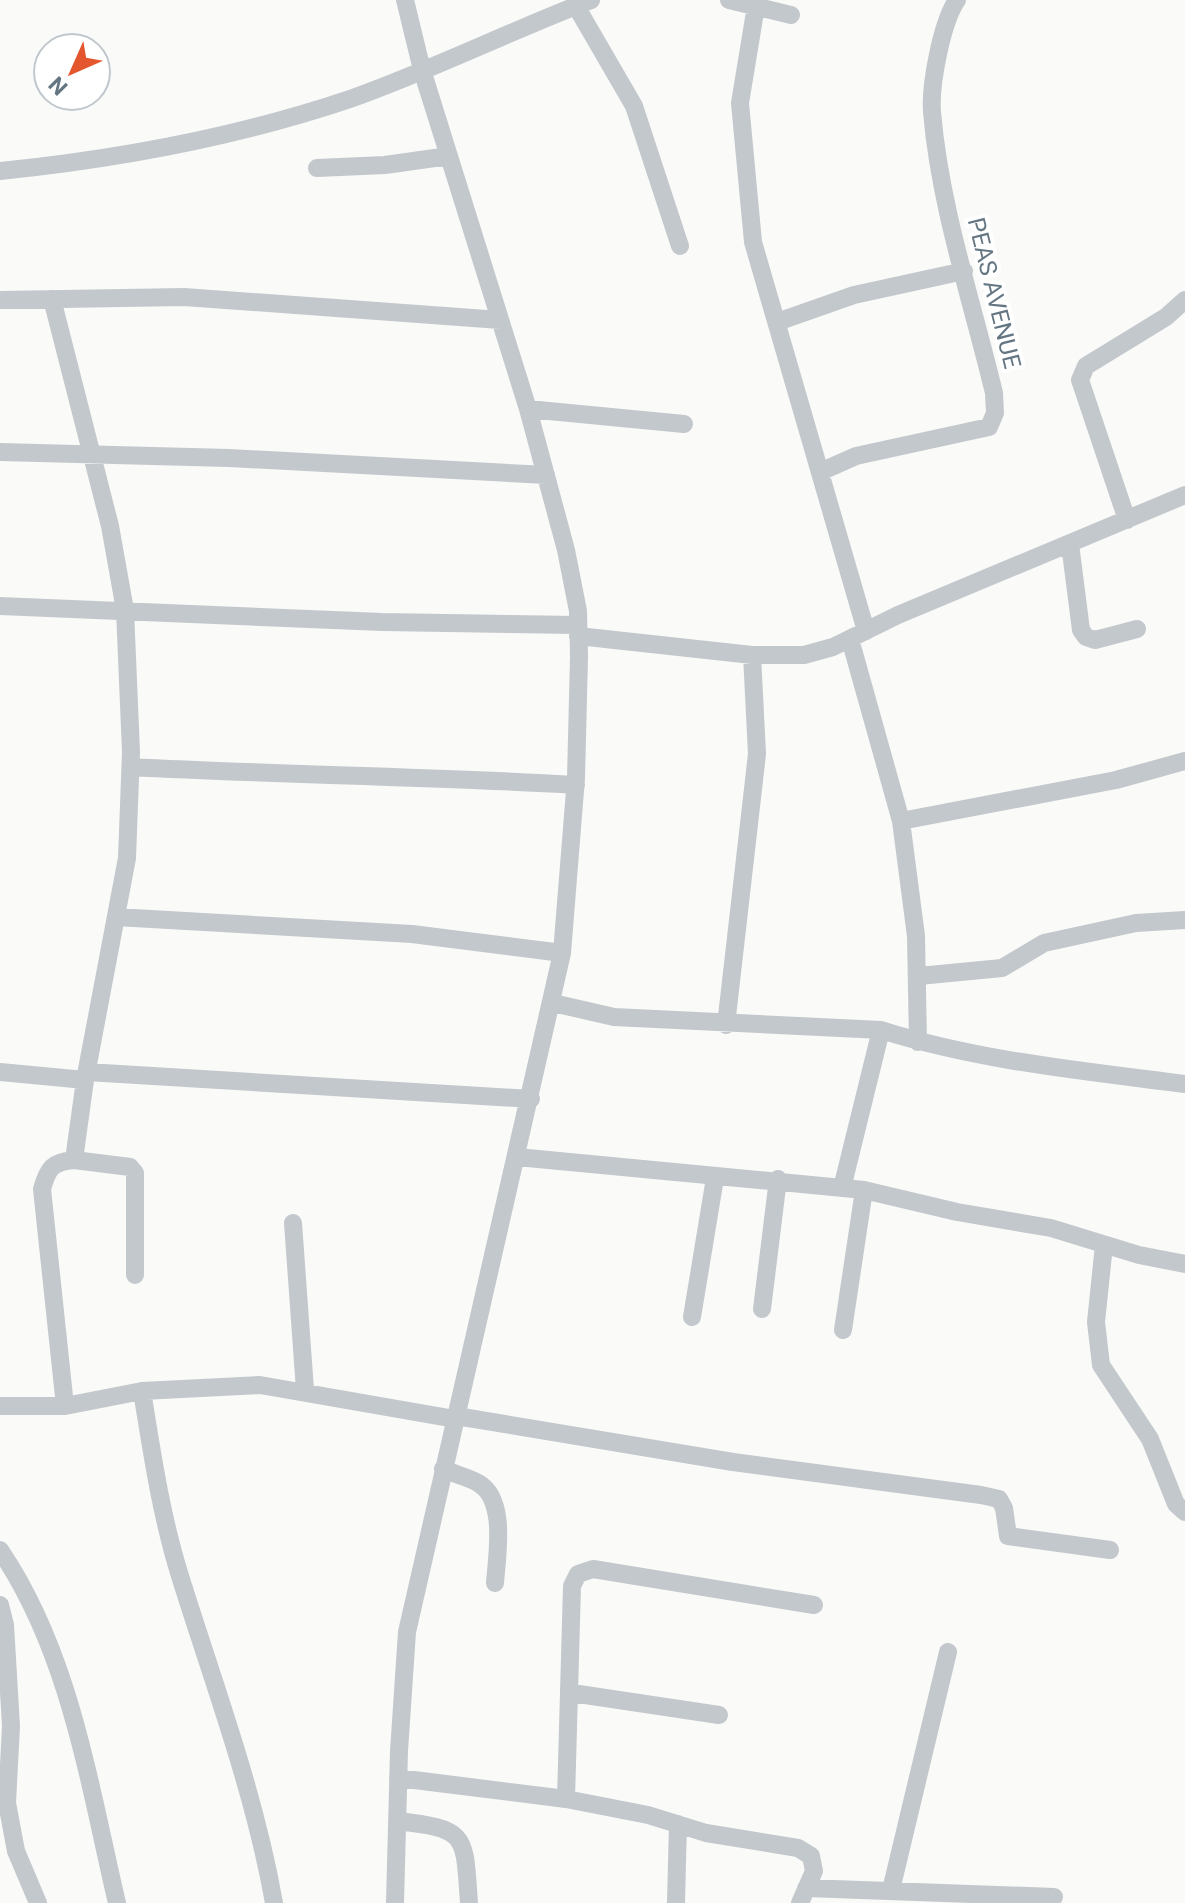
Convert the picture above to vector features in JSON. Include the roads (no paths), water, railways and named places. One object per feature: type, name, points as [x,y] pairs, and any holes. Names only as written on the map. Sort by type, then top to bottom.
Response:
[{"type":"street","points":[[395,1903],[398,1778],[407,1632],[562,953],[576,785],[578,631],[566,550],[528,409],[422,70],[405,0]]},
{"type":"street","points":[[729,0],[791,15]]},
{"type":"street","name":"PEAS AVENUE","points":[[820,472],[856,456],[989,427],[995,413],[994,393],[949,214],[932,109],[946,17],[957,0]]},
{"type":"street","points":[[0,171],[146,151],[245,129],[352,98],[485,47],[584,3],[634,106],[680,246]]},
{"type":"street","points":[[756,6],[740,103],[753,242],[820,472],[901,821],[919,976],[918,1042]]},
{"type":"street","points":[[317,168],[385,165],[449,156]]},
{"type":"street","points":[[777,322],[854,295],[964,271]]},
{"type":"street","points":[[0,300],[184,297],[500,320]]},
{"type":"street","points":[[52,299],[110,526],[125,610],[131,767],[127,858],[86,1076],[74,1160]]},
{"type":"street","points":[[1127,520],[1080,380],[1086,366],[1166,317],[1185,300]]},
{"type":"street","points":[[528,409],[684,424]]},
{"type":"street","points":[[0,452],[546,475]]},
{"type":"street","points":[[0,606],[578,631],[752,655],[804,655],[858,635],[1185,495]]},
{"type":"street","points":[[1070,544],[1081,630],[1086,637],[1095,640],[1137,629]]},
{"type":"street","points":[[726,1025],[757,754],[752,655]]},
{"type":"street","points":[[901,821],[1116,780],[1185,761]]},
{"type":"street","points":[[131,767],[576,785]]},
{"type":"street","points":[[116,917],[412,934],[562,953]]},
{"type":"street","points":[[919,976],[1002,968],[1044,943],[1136,923],[1185,920]]},
{"type":"street","points":[[553,1003],[614,1017],[726,1025],[881,1030],[918,1042],[1057,1067],[1185,1084]]},
{"type":"street","points":[[842,1188],[881,1030]]},
{"type":"street","points":[[0,1072],[531,1099]]},
{"type":"street","points":[[517,1157],[715,1178],[778,1179],[864,1190],[957,1212],[1051,1228],[1104,1245],[1185,1264]]},
{"type":"street","points":[[65,1406],[42,1189],[48,1168],[56,1162],[74,1160],[130,1167],[135,1173],[135,1275]]},
{"type":"street","points":[[692,1317],[715,1178]]},
{"type":"street","points":[[762,1309],[778,1179]]},
{"type":"street","points":[[843,1330],[864,1190]]},
{"type":"street","points":[[293,1223],[305,1390]]},
{"type":"street","points":[[1104,1245],[1096,1322],[1101,1365],[1150,1439],[1176,1504],[1185,1512]]},
{"type":"street","points":[[0,1406],[65,1406],[142,1391],[260,1385],[305,1390],[778,1469],[990,1497],[999,1499],[1004,1508],[1008,1536],[1110,1550]]},
{"type":"street","points":[[142,1391],[158,1496],[179,1574],[238,1749],[264,1846],[274,1903]]},
{"type":"street","points":[[443,1469],[481,1484],[494,1501],[497,1544],[495,1583]]},
{"type":"street","points":[[0,1550],[17,1575],[54,1657],[83,1754],[117,1903]]},
{"type":"street","points":[[566,1799],[572,1693],[572,1586],[578,1574],[593,1569],[814,1605]]},
{"type":"street","points":[[0,1605],[8,1655],[11,1726],[7,1803],[16,1851],[38,1903]]},
{"type":"street","points":[[891,1890],[948,1652]]},
{"type":"street","points":[[572,1693],[719,1715]]},
{"type":"street","points":[[398,1778],[566,1799],[706,1833],[798,1848],[811,1856],[814,1871],[803,1895],[891,1890],[1054,1897]]},
{"type":"street","points":[[397,1821],[434,1825],[458,1836],[465,1847],[469,1903]]},
{"type":"street","points":[[676,1903],[678,1824]]}]
